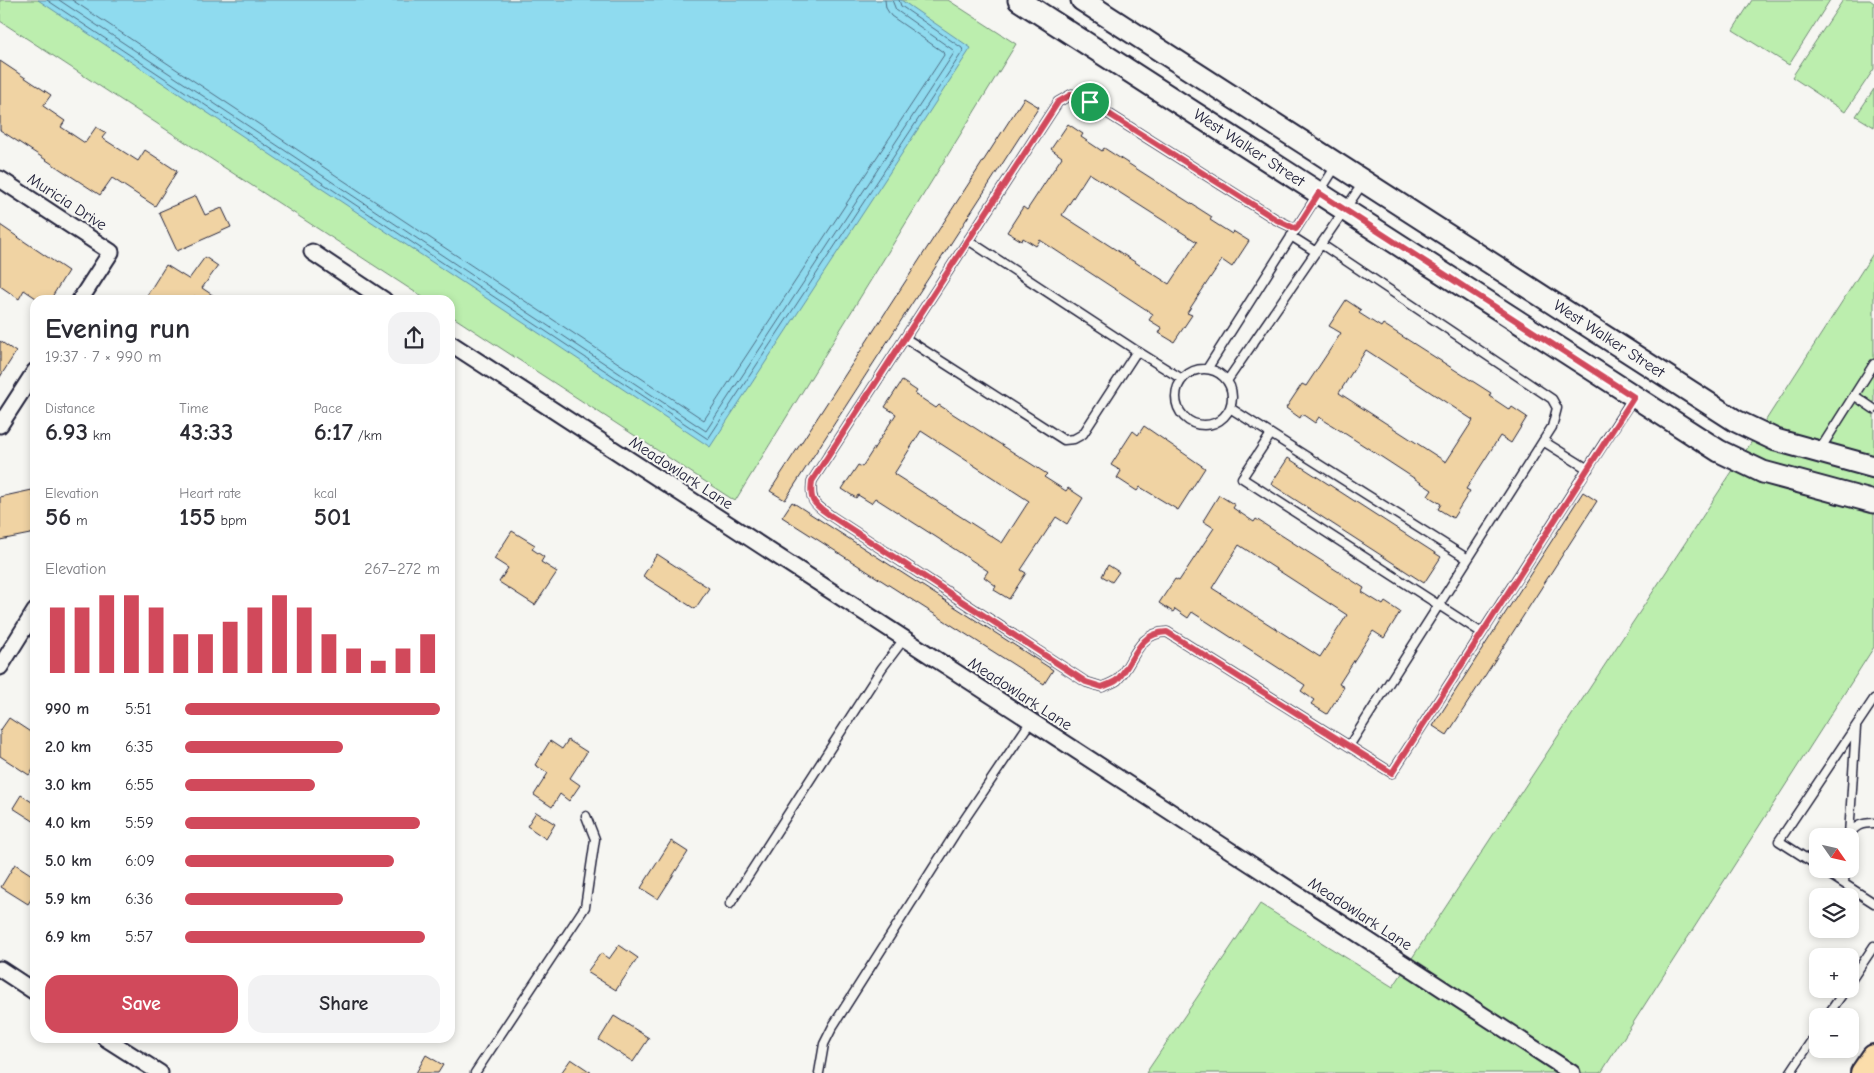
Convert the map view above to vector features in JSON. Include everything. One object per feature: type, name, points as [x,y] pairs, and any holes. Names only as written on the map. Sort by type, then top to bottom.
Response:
[{"type":"main road","points":[[1863,1073],[1874,1057]]},
{"type":"street","name":"West Walker Street","points":[[1019,0],[1719,451],[1763,472],[1874,502]]},
{"type":"street","name":"West Walker Street","points":[[1082,0],[1736,421],[1776,440],[1874,467]]},
{"type":"street","name":"Muricia Drive","points":[[0,179],[111,252],[83,295]]},
{"type":"street","points":[[312,252],[376,295]]},
{"type":"street","name":"Meadowlark Lane","points":[[455,346],[1572,1073]]},
{"type":"street","points":[[0,425],[30,379]]},
{"type":"street","points":[[0,667],[30,619]]},
{"type":"street","points":[[0,969],[30,989]]},
{"type":"street","points":[[113,1043],[160,1073]]},
{"type":"lane","points":[[1296,229],[1277,220],[1090,102],[1072,94],[1058,102],[812,481],[810,494],[816,506],[1086,682],[1102,687],[1116,681],[1145,640],[1156,633],[1167,632],[1392,773],[1634,397]]},
{"type":"lane","points":[[1207,369],[1337,164]]},
{"type":"lane","points":[[1227,381],[1364,182]]},
{"type":"lane","points":[[1292,236],[1316,252]]},
{"type":"lane","points":[[968,240],[1182,379]]},
{"type":"lane","points":[[1321,244],[1552,399],[1558,408],[1552,427],[1543,442],[1349,746]]},
{"type":"lane","points":[[905,338],[1064,440],[1074,439],[1083,434],[1137,351]]},
{"type":"lane","points":[[1818,452],[1874,364]]},
{"type":"lane","points":[[1207,369],[1222,375],[1227,381],[1232,390],[1232,399],[1226,416],[1218,422],[1201,426],[1192,424],[1179,412],[1176,394],[1182,379],[1190,372],[1207,369]]},
{"type":"lane","points":[[1854,396],[1874,408]]},
{"type":"lane","points":[[1230,408],[1468,559]]},
{"type":"lane","points":[[1270,434],[1242,478],[1482,633]]},
{"type":"lane","points":[[1543,442],[1588,469]]},
{"type":"lane","points":[[730,904],[882,668],[904,639]]},
{"type":"lane","points":[[1809,860],[1779,841],[1874,699]]},
{"type":"lane","points":[[819,1073],[824,1044],[833,1026],[958,829],[1031,721]]},
{"type":"lane","points":[[1849,828],[1856,727]]},
{"type":"lane","points":[[475,1073],[585,907],[595,840],[586,816]]},
{"type":"lane","points":[[1854,828],[1862,823],[1874,823]]},
{"type":"lane","points":[[1836,878],[1874,903]]},
{"type":"lane","points":[[1844,878],[1844,883]]},
{"type":"lane","points":[[1859,968],[1874,946]]},
{"type":"lane","points":[[1790,1073],[1809,1044]]},
{"type":"green space","points":[[0,0],[948,0],[1016,44],[735,501],[455,318],[455,295],[419,295],[0,21]]},
{"type":"green space","points":[[1752,0],[1830,0],[1789,65],[1733,30]]},
{"type":"green space","points":[[1843,0],[1870,0],[1874,3],[1874,69],[1845,112],[1792,77]]},
{"type":"green space","points":[[1874,89],[1874,127],[1856,116]]},
{"type":"green space","points":[[1874,252],[1874,647],[1601,1073],[1146,1073],[1260,904],[1393,987],[1764,423]]},
{"type":"water","points":[[38,0],[901,0],[971,48],[710,447]]},
{"type":"building","points":[[0,61],[51,95],[43,106],[65,121],[61,127],[85,143],[96,127],[106,133],[102,138],[138,161],[145,150],[177,171],[155,206],[112,178],[100,195],[0,130]]},
{"type":"building","points":[[1024,98],[1039,107],[785,500],[770,491]]},
{"type":"building","points":[[1068,124],[1083,134],[1081,137],[1102,151],[1104,148],[1212,217],[1210,220],[1232,234],[1233,231],[1249,241],[1232,267],[1222,260],[1187,313],[1192,315],[1174,342],[1159,333],[1162,328],[1149,320],[1153,314],[1040,240],[1036,246],[1023,238],[1022,241],[1007,232],[1023,207],[1027,210],[1062,157],[1051,149]],"holes":[[[1089,173],[1197,242],[1169,284],[1062,215]]]},
{"type":"building","points":[[196,196],[205,215],[222,208],[231,227],[177,251],[159,212]]},
{"type":"building","points":[[0,225],[68,271],[53,295],[32,295],[24,290],[19,299],[0,286]]},
{"type":"building","points":[[205,257],[218,266],[202,288],[212,295],[147,295],[166,265],[189,279]]},
{"type":"building","points":[[1346,300],[1361,310],[1359,313],[1381,327],[1383,324],[1491,393],[1489,396],[1510,410],[1512,407],[1527,417],[1511,443],[1500,436],[1466,489],[1470,491],[1453,518],[1438,509],[1441,504],[1428,496],[1432,490],[1319,417],[1315,423],[1302,414],[1300,418],[1286,408],[1302,384],[1306,386],[1341,333],[1329,326]],"holes":[[[1366,350],[1473,420],[1446,462],[1339,393]]]},
{"type":"building","points":[[0,341],[16,352],[0,377]]},
{"type":"building","points":[[902,381],[917,391],[915,394],[936,408],[939,405],[1047,474],[1044,477],[1066,491],[1068,488],[1083,498],[1067,524],[1056,517],[1021,570],[1026,573],[1009,599],[994,590],[996,586],[984,577],[988,571],[875,498],[871,503],[858,495],[856,498],[842,489],[858,465],[862,467],[896,414],[885,407]],"holes":[[[921,431],[1029,501],[1002,543],[894,474]]]},
{"type":"building","points":[[1144,426],[1205,468],[1178,510],[1140,487],[1137,491],[1117,478],[1121,471],[1111,465],[1133,431],[1138,435]]},
{"type":"building","points":[[1288,458],[1441,557],[1424,583],[1271,484]]},
{"type":"building","points":[[30,490],[30,534],[0,540],[0,497]]},
{"type":"building","points":[[1583,492],[1597,501],[1447,735],[1433,726]]},
{"type":"building","points":[[1219,495],[1235,505],[1233,508],[1254,522],[1256,519],[1364,588],[1362,592],[1383,605],[1385,602],[1400,612],[1384,638],[1373,631],[1339,684],[1344,687],[1327,714],[1311,704],[1314,700],[1301,691],[1305,685],[1192,612],[1188,618],[1175,609],[1173,612],[1159,603],[1175,579],[1179,581],[1214,528],[1203,521]],"holes":[[[1239,545],[1347,615],[1320,657],[1212,588]]]},
{"type":"building","points":[[792,502],[1053,670],[1044,684],[782,517]]},
{"type":"building","points":[[512,531],[535,545],[532,549],[544,557],[541,562],[557,572],[535,605],[499,582],[508,568],[494,559]]},
{"type":"building","points":[[657,554],[709,588],[695,609],[643,576]]},
{"type":"building","points":[[1108,565],[1119,572],[1112,582],[1102,576]]},
{"type":"building","points":[[9,718],[30,732],[29,775],[0,756],[0,731]]},
{"type":"building","points":[[568,740],[587,752],[570,778],[580,785],[569,801],[560,794],[552,807],[534,795],[548,773],[535,765],[550,741],[562,749]]},
{"type":"building","points":[[21,795],[30,801],[30,819],[13,808]]},
{"type":"building","points":[[536,812],[555,824],[546,839],[527,826]]},
{"type":"building","points":[[671,841],[688,852],[658,899],[641,888]]},
{"type":"building","points":[[15,864],[30,874],[30,901],[28,904],[1,887]]},
{"type":"building","points":[[619,945],[638,958],[616,990],[587,972],[601,953],[609,959]]},
{"type":"building","points":[[614,1016],[649,1038],[633,1062],[599,1040]]},
{"type":"building","points":[[426,1055],[443,1065],[438,1073],[416,1073]]},
{"type":"building","points":[[571,1059],[592,1073],[561,1073]]},
{"type":"route","points":[[1072,94],[1090,102],[1277,220],[1296,229],[1319,193],[1634,397],[1392,773],[1167,632],[1156,633],[1145,640],[1116,681],[1102,687],[1086,682],[816,506],[810,494],[812,481],[1058,102],[1072,94]]}]
